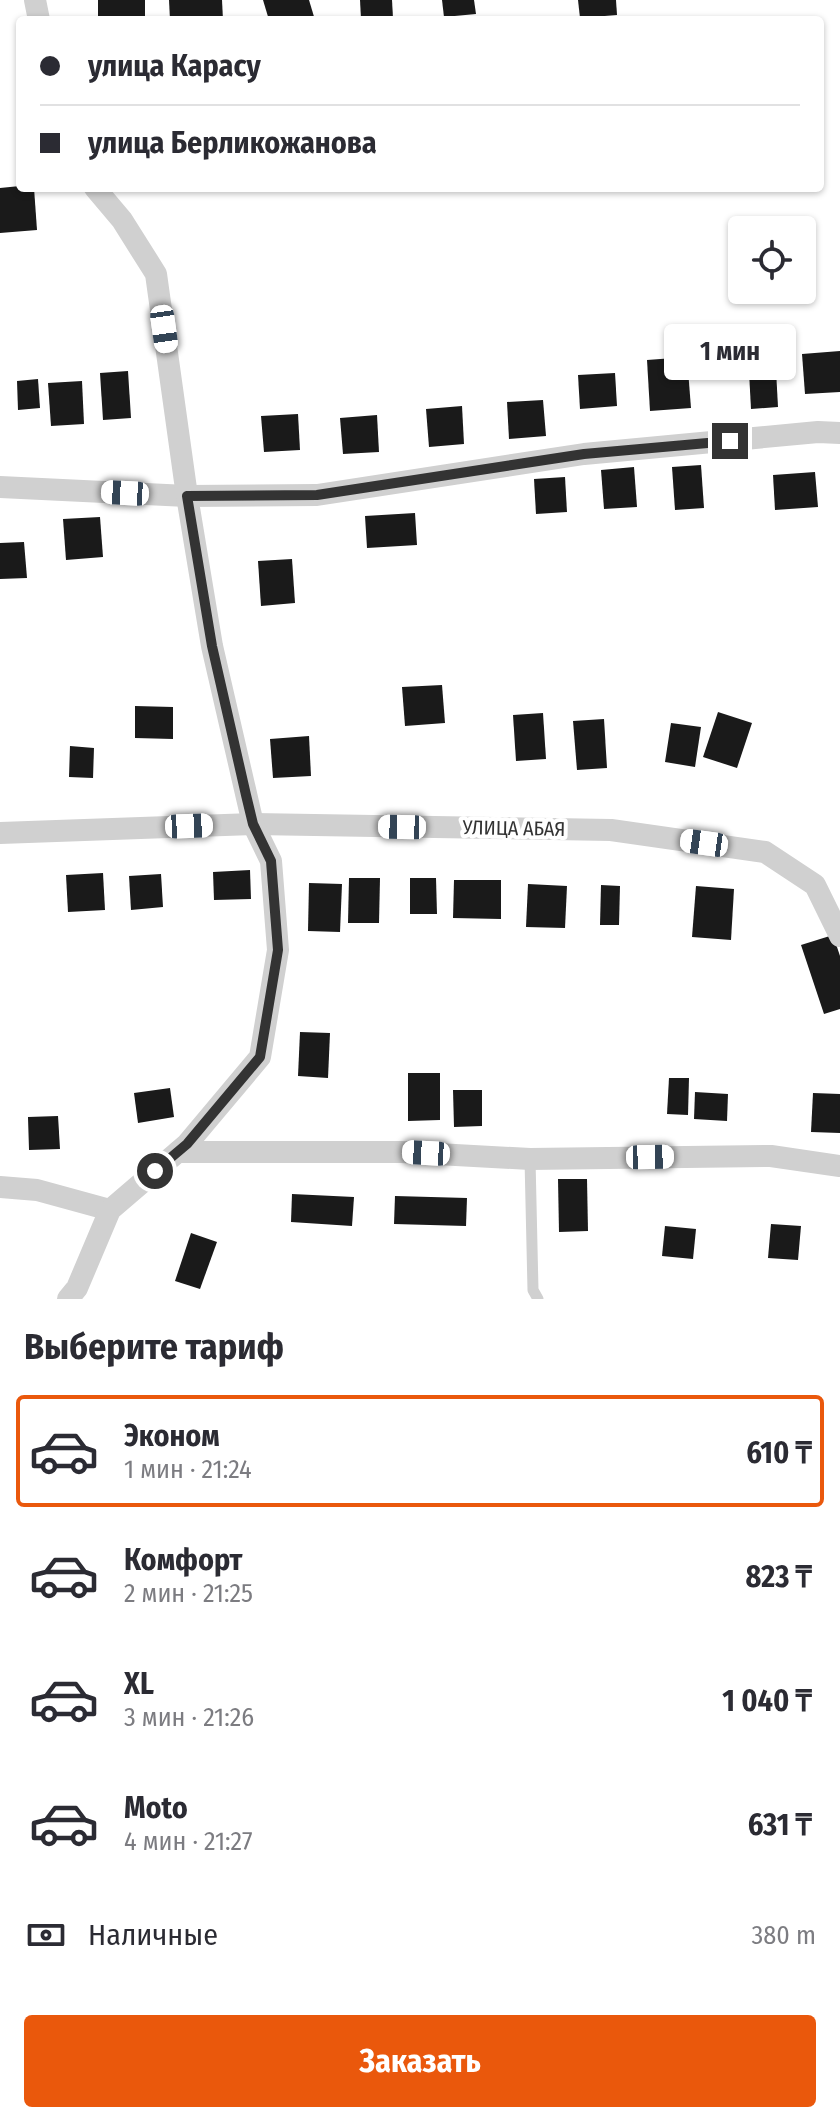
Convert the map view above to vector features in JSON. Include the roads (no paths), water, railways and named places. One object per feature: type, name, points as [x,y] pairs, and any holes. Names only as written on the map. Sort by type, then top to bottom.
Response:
[{"type":"street","points":[[68,1299],[77,1288],[110,1210],[178,1152],[260,1057],[278,950],[271,861],[253,824],[212,646],[156,274],[122,220],[98,192]]},
{"type":"street","points":[[0,487],[187,496],[317,495],[584,454],[818,432],[840,433]]},
{"type":"street","name":"УЛИЦА АБАЯ","points":[[0,833],[253,824],[611,830],[765,852],[815,885],[840,936]]},
{"type":"street","points":[[178,1152],[401,1152],[530,1159],[771,1156],[840,1166]]},
{"type":"street","points":[[0,1187],[37,1190],[110,1210]]},
{"type":"lane","points":[[530,1159],[533,1290],[538,1299]]}]
